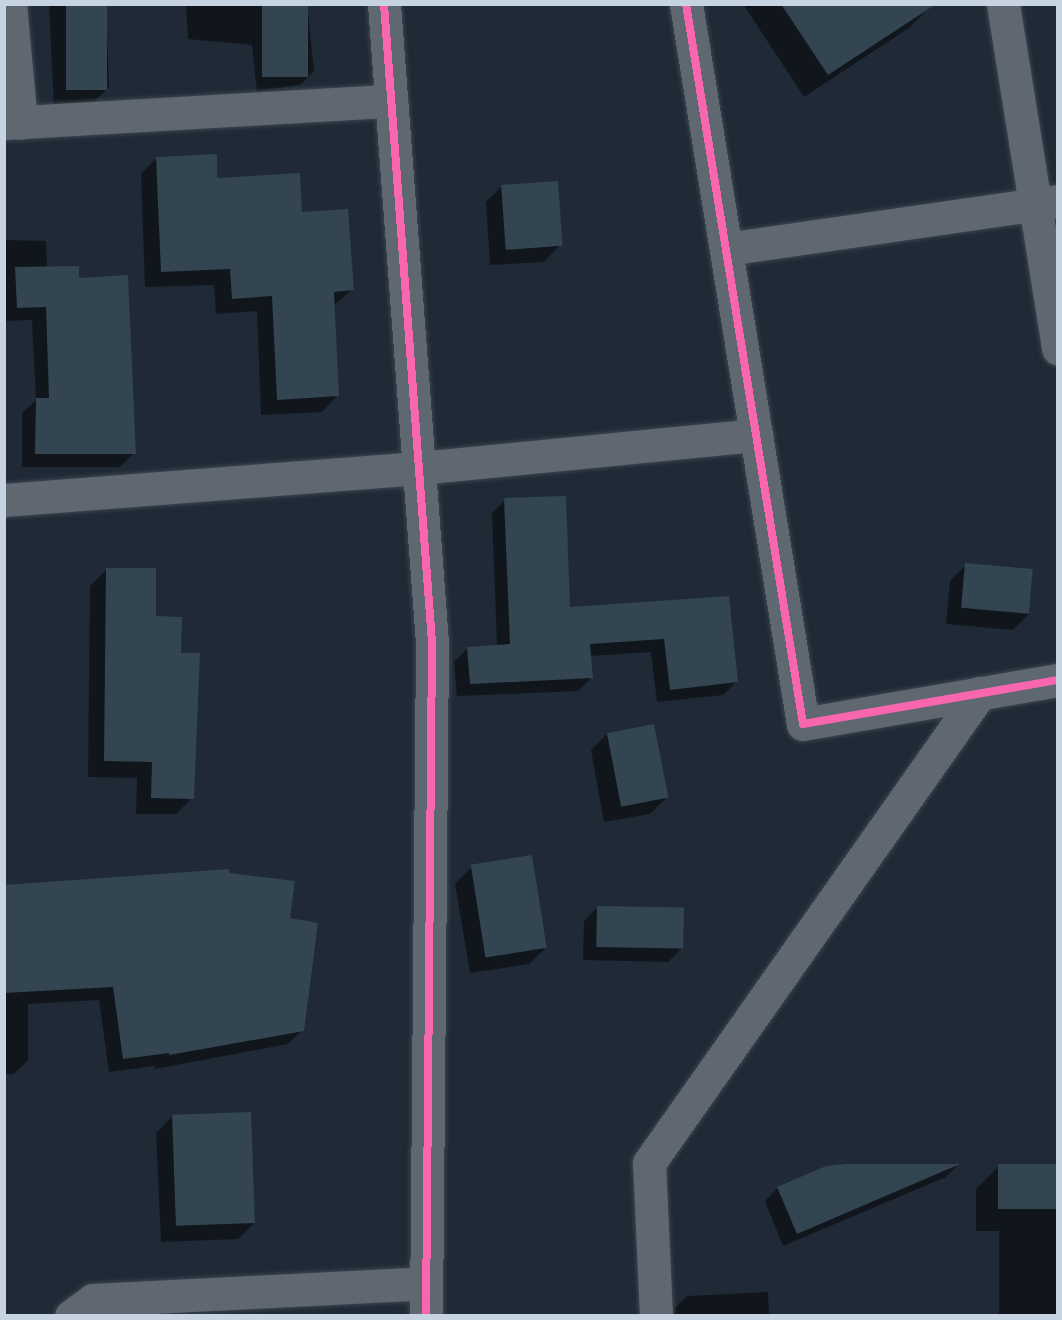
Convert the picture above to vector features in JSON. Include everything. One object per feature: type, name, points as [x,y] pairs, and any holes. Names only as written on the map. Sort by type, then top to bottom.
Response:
[{"type":"street","points":[[10,4],[13,123],[391,101]]},
{"type":"street","points":[[384,4],[432,644],[426,1316]]},
{"type":"street","points":[[686,4],[803,724],[1058,680]]},
{"type":"street","points":[[1003,4],[1046,203],[1058,349]]},
{"type":"street","points":[[726,249],[1046,203]]},
{"type":"street","points":[[4,500],[418,468],[756,435]]},
{"type":"street","points":[[656,1316],[649,1163],[980,693]]},
{"type":"street","points":[[71,1316],[93,1300],[426,1283]]},
{"type":"building","points":[[66,4],[107,4],[107,90],[66,90]]},
{"type":"building","points":[[262,4],[308,4],[308,77],[262,77]]},
{"type":"building","points":[[781,4],[936,4],[828,75]]},
{"type":"building","points":[[217,154],[217,178],[300,173],[302,212],[348,209],[354,290],[334,292],[339,396],[277,400],[272,296],[232,299],[230,269],[161,272],[156,157]]},
{"type":"building","points":[[558,181],[563,246],[506,250],[501,185]]},
{"type":"building","points":[[79,266],[79,278],[128,275],[136,454],[35,454],[36,398],[49,398],[46,307],[17,308],[15,267]]},
{"type":"building","points":[[566,496],[570,607],[729,596],[738,682],[670,690],[664,639],[590,644],[593,678],[470,684],[467,647],[510,644],[504,498]]},
{"type":"building","points":[[965,563],[1033,569],[1029,614],[961,608]]},
{"type":"building","points":[[106,568],[156,568],[156,616],[182,617],[181,653],[200,653],[194,799],[151,798],[152,762],[104,761]]},
{"type":"building","points":[[654,724],[668,798],[621,807],[607,733]]},
{"type":"building","points":[[532,855],[547,948],[485,958],[471,865]]},
{"type":"building","points":[[229,869],[229,873],[295,881],[290,918],[318,923],[304,1031],[169,1055],[169,1053],[123,1059],[113,987],[4,993],[4,885]]},
{"type":"building","points":[[597,906],[684,908],[683,949],[596,947]]},
{"type":"building","points":[[251,1112],[255,1223],[176,1226],[172,1115]]},
{"type":"building","points":[[960,1164],[797,1234],[777,1187],[826,1166]]},
{"type":"building","points":[[998,1164],[1058,1164],[1058,1209],[998,1209]]},
{"type":"cycle path","points":[[384,4],[432,643],[426,1316]]},
{"type":"cycle path","points":[[686,4],[803,724],[1058,680]]}]
